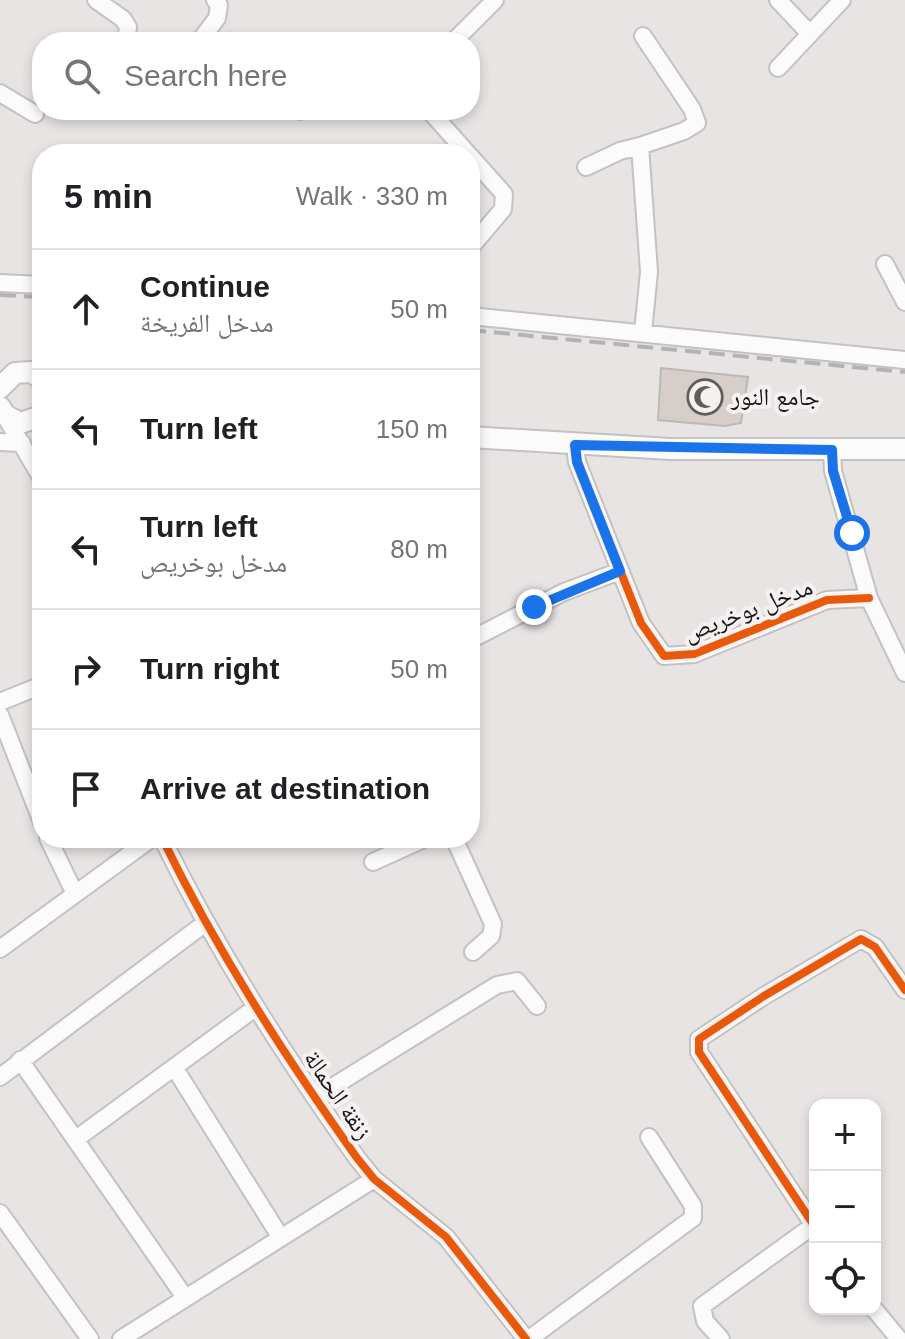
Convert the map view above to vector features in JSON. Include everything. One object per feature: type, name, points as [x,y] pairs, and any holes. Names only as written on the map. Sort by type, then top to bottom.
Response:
[{"type":"main road","points":[[2,382],[23,372],[32,375]]},
{"type":"main road","points":[[2,411],[20,423],[32,419]]},
{"type":"main road","points":[[480,439],[576,453],[905,449]]},
{"type":"street","points":[[96,0],[123,19],[127,32]]},
{"type":"street","points":[[206,32],[217,18],[219,5],[215,0]]},
{"type":"street","points":[[463,32],[495,0]]},
{"type":"street","points":[[778,0],[810,34]]},
{"type":"street","points":[[778,68],[842,0]]},
{"type":"street","points":[[586,167],[620,151],[684,131],[697,123],[692,109],[643,36]]},
{"type":"street","points":[[0,93],[32,112]]},
{"type":"street","points":[[438,120],[459,144]]},
{"type":"street","points":[[640,146],[649,272],[643,332]]},
{"type":"street","points":[[480,167],[504,194],[503,209],[480,236]]},
{"type":"street","points":[[885,264],[903,293]]},
{"type":"street","points":[[0,283],[32,285]]},
{"type":"street","points":[[480,317],[905,360]]},
{"type":"street","points":[[2,411],[32,461]]},
{"type":"street","points":[[0,442],[22,443]]},
{"type":"street","points":[[832,450],[833,471],[869,598],[905,673]]},
{"type":"street","name":"مدخل بوخريص","points":[[576,453],[649,638],[659,652],[671,658],[717,646],[807,606],[845,597],[869,598]]},
{"type":"street","points":[[480,635],[564,592],[620,571]]},
{"type":"street","points":[[0,702],[32,689]]},
{"type":"street","points":[[0,715],[32,797]]},
{"type":"street","points":[[53,848],[75,894]]},
{"type":"street","points":[[0,949],[138,848]]},
{"type":"street","name":"زنقة الحمالة","points":[[167,848],[204,924],[255,1008],[374,1179],[446,1237],[528,1339]]},
{"type":"street","points":[[373,862],[404,848]]},
{"type":"street","points":[[459,848],[493,924],[491,936],[473,952]]},
{"type":"street","points":[[0,1077],[204,924]]},
{"type":"street","points":[[809,1218],[699,1052],[699,1039],[854,941],[865,940],[875,947],[905,990]]},
{"type":"street","points":[[316,1097],[497,985],[517,981],[537,1006]]},
{"type":"street","points":[[76,1139],[255,1008]]},
{"type":"street","points":[[20,1060],[184,1296]]},
{"type":"street","points":[[174,1067],[281,1238]]},
{"type":"street","points":[[528,1339],[693,1218],[693,1206],[649,1137]]},
{"type":"street","points":[[121,1339],[184,1296],[374,1179]]},
{"type":"street","points":[[0,1213],[90,1339]]},
{"type":"street","points":[[721,1339],[705,1321],[702,1306],[809,1230]]},
{"type":"street","points":[[879,1315],[899,1339]]},
{"type":"building","points":[[661,368],[748,377],[741,423],[725,426],[658,420]]},
{"type":"railway","points":[[0,295],[32,297]]},
{"type":"railway","points":[[480,331],[905,372]]},
{"type":"cycle path","points":[[575,445],[577,462],[641,623],[664,656],[694,654],[827,600],[869,598]]},
{"type":"cycle path","points":[[167,848],[205,921],[253,1002],[357,1158],[374,1179],[446,1237],[526,1339]]},
{"type":"cycle path","points":[[809,1218],[699,1052],[699,1039],[764,996],[861,939],[875,947],[905,990]]},
{"type":"place","name":"جامع النور","points":[[705,397]]},
{"type":"route","points":[[534,607],[620,571],[577,462],[575,445],[832,450],[833,471],[852,533]]}]
